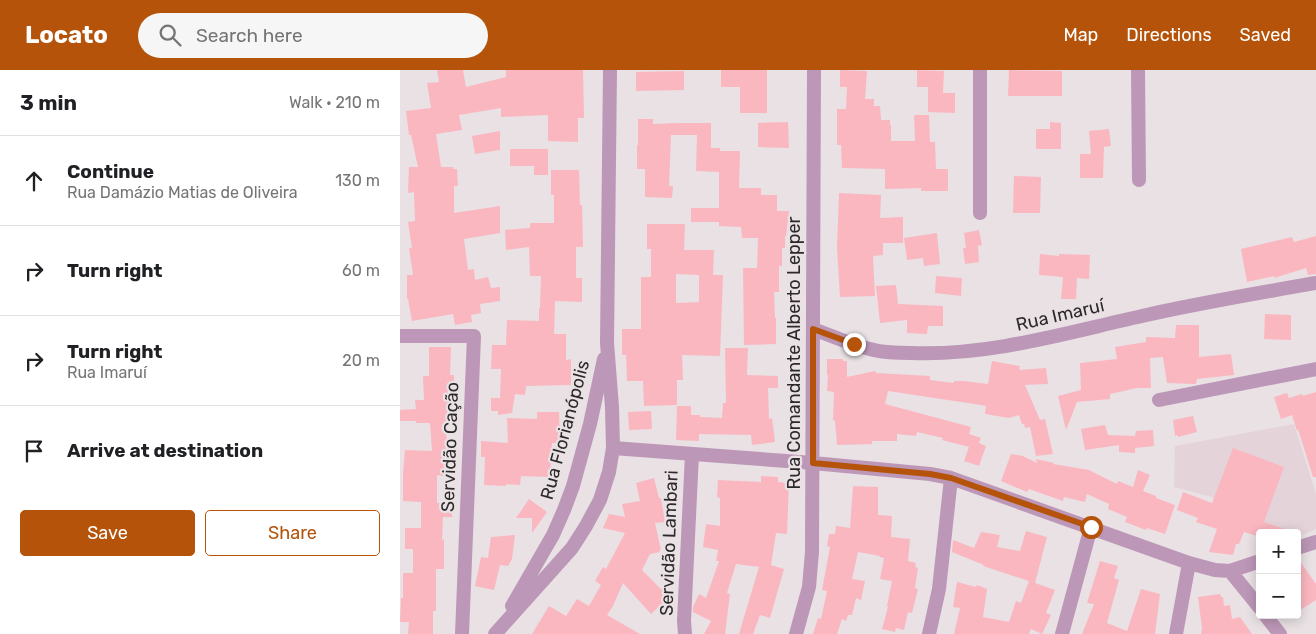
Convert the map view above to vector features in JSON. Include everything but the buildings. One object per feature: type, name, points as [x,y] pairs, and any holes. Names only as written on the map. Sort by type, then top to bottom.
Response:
[{"type":"street","name":"Rua Florianópolis","points":[[499,633],[572,548],[600,500],[609,472],[613,448],[607,343],[610,70]]},
{"type":"street","name":"Rua Comandante Alberto Lepper","points":[[796,634],[809,586],[812,552],[814,70]]},
{"type":"street","points":[[980,70],[980,213]]},
{"type":"street","points":[[1138,70],[1139,180]]},
{"type":"street","name":"Rua Imaruí","points":[[813,329],[872,350],[919,354],[967,352],[1048,339],[1180,308],[1316,283]]},
{"type":"street","name":"Servidão Cação","points":[[400,336],[474,336],[462,634]]},
{"type":"street","name":"Rua Florianópolis","points":[[499,633],[553,535],[573,486],[590,424],[607,343]]},
{"type":"street","points":[[1159,400],[1316,369]]},
{"type":"street","points":[[613,448],[930,474],[951,478],[1189,563],[1215,570],[1230,570],[1256,562]]},
{"type":"street","name":"Servidão Lambari","points":[[685,634],[684,621],[692,454]]},
{"type":"street","points":[[929,634],[939,590],[951,478]]},
{"type":"street","points":[[1062,634],[1091,527]]},
{"type":"street","points":[[1301,547],[1316,542]]},
{"type":"street","points":[[1176,634],[1189,563]]},
{"type":"street","points":[[1230,570],[1256,603]]},
{"type":"street","points":[[1268,619],[1280,634]]},
{"type":"shaded area","points":[[1294,424],[1316,494],[1316,529],[1302,535],[1301,529],[1284,529],[1248,517],[1249,507],[1174,487],[1175,446]]},
{"type":"route","points":[[854,344],[813,329],[813,463],[930,474],[951,478],[1091,527]]}]
